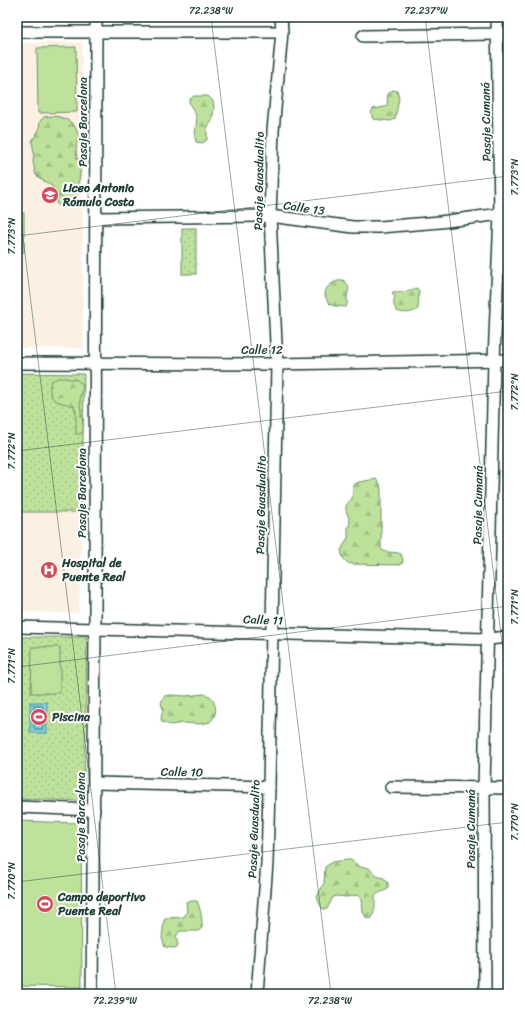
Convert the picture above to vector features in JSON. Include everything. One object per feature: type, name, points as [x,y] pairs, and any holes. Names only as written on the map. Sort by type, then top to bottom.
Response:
[{"type":"street","name":"Pasaje Barcelona","points":[[92,994],[95,629],[96,17]]},
{"type":"street","name":"Pasaje Guasdualito","points":[[257,994],[267,863],[269,787],[277,364],[270,216],[273,131],[282,32],[281,17]]},
{"type":"street","name":"Pasaje Cumaná","points":[[485,994],[484,788],[494,360],[504,213],[503,33],[497,17]]},
{"type":"street","points":[[17,32],[282,32]]},
{"type":"street","points":[[363,36],[503,33]]},
{"type":"street","name":"Calle 13","points":[[96,218],[270,216],[353,227],[367,227],[440,222],[504,213]]},
{"type":"street","name":"Calle 12","points":[[17,363],[277,364],[508,360]]},
{"type":"street","name":"Calle 11","points":[[17,627],[488,639],[508,637]]},
{"type":"street","name":"Calle 10","points":[[94,783],[269,787]]},
{"type":"street","points":[[391,786],[508,788]]},
{"type":"street","points":[[17,807],[94,810]]},
{"type":"shaded area","name":"Liceo Antonio Rómulo Costa","points":[[82,42],[83,348],[17,348],[17,43]]},
{"type":"shaded area","name":"Hospital de Puente Real","points":[[17,512],[82,512],[79,613],[17,612]]},
{"type":"green space","points":[[76,47],[77,112],[38,113],[37,48]]},
{"type":"green space","points":[[393,90],[397,91],[399,98],[395,119],[391,121],[373,119],[371,113],[373,109],[385,107],[387,105],[388,93]]},
{"type":"green space","points":[[194,96],[208,96],[213,101],[214,108],[212,121],[207,128],[207,140],[202,143],[196,142],[195,139],[196,117],[189,100]]},
{"type":"green space","points":[[53,116],[63,118],[72,123],[78,135],[76,153],[80,178],[77,187],[77,198],[72,206],[66,208],[57,204],[52,186],[36,175],[33,162],[34,153],[32,141],[39,130],[40,121],[44,117]]},
{"type":"green space","points":[[17,213],[24,213],[24,252],[17,252]]},
{"type":"green space","points":[[182,228],[196,228],[196,274],[182,274]]},
{"type":"green space","points":[[343,280],[349,288],[346,307],[332,305],[328,302],[325,292],[329,286],[337,281]]},
{"type":"green space","points":[[417,288],[419,291],[418,309],[408,313],[397,311],[394,304],[395,297],[392,293]]},
{"type":"green space","points":[[17,373],[84,374],[82,512],[17,512]]},
{"type":"green space","points":[[58,378],[77,380],[83,384],[80,401],[83,431],[80,434],[76,434],[76,412],[74,406],[59,402],[51,395],[51,381]]},
{"type":"green space","points":[[376,479],[380,484],[381,490],[381,549],[383,551],[401,554],[403,560],[402,564],[400,565],[351,564],[345,561],[342,555],[341,550],[348,538],[348,527],[350,523],[346,511],[346,505],[352,499],[353,485],[359,482]]},
{"type":"green space","points":[[17,637],[87,637],[84,801],[17,799]]},
{"type":"green space","points":[[32,647],[60,647],[60,693],[31,693]]},
{"type":"green space","points":[[203,694],[210,696],[216,709],[213,719],[210,722],[200,724],[183,723],[170,725],[162,722],[161,719],[163,709],[161,703],[164,696]]},
{"type":"green space","name":"Campo deportivo Puente Real","points":[[17,821],[81,823],[82,987],[17,986]]},
{"type":"green space","points":[[351,860],[360,867],[369,868],[376,876],[384,878],[388,883],[388,889],[375,895],[375,908],[372,918],[368,919],[363,913],[362,900],[358,895],[333,897],[327,909],[323,909],[320,905],[317,897],[324,883],[325,867],[332,862]]},
{"type":"green space","points":[[197,901],[198,903],[202,919],[202,928],[198,931],[180,931],[176,936],[177,947],[165,947],[162,938],[164,920],[167,918],[184,917],[187,911],[186,902]]},
{"type":"water","name":"Piscina","points":[[30,702],[47,702],[47,733],[30,733]]},
{"type":"place","name":"Liceo Antonio Rómulo Costa","points":[[50,195]]},
{"type":"place","name":"Hospital de Puente Real","points":[[49,570]]},
{"type":"place","name":"Piscina","points":[[39,717]]},
{"type":"place","name":"Campo deportivo Puente Real","points":[[45,904]]}]
